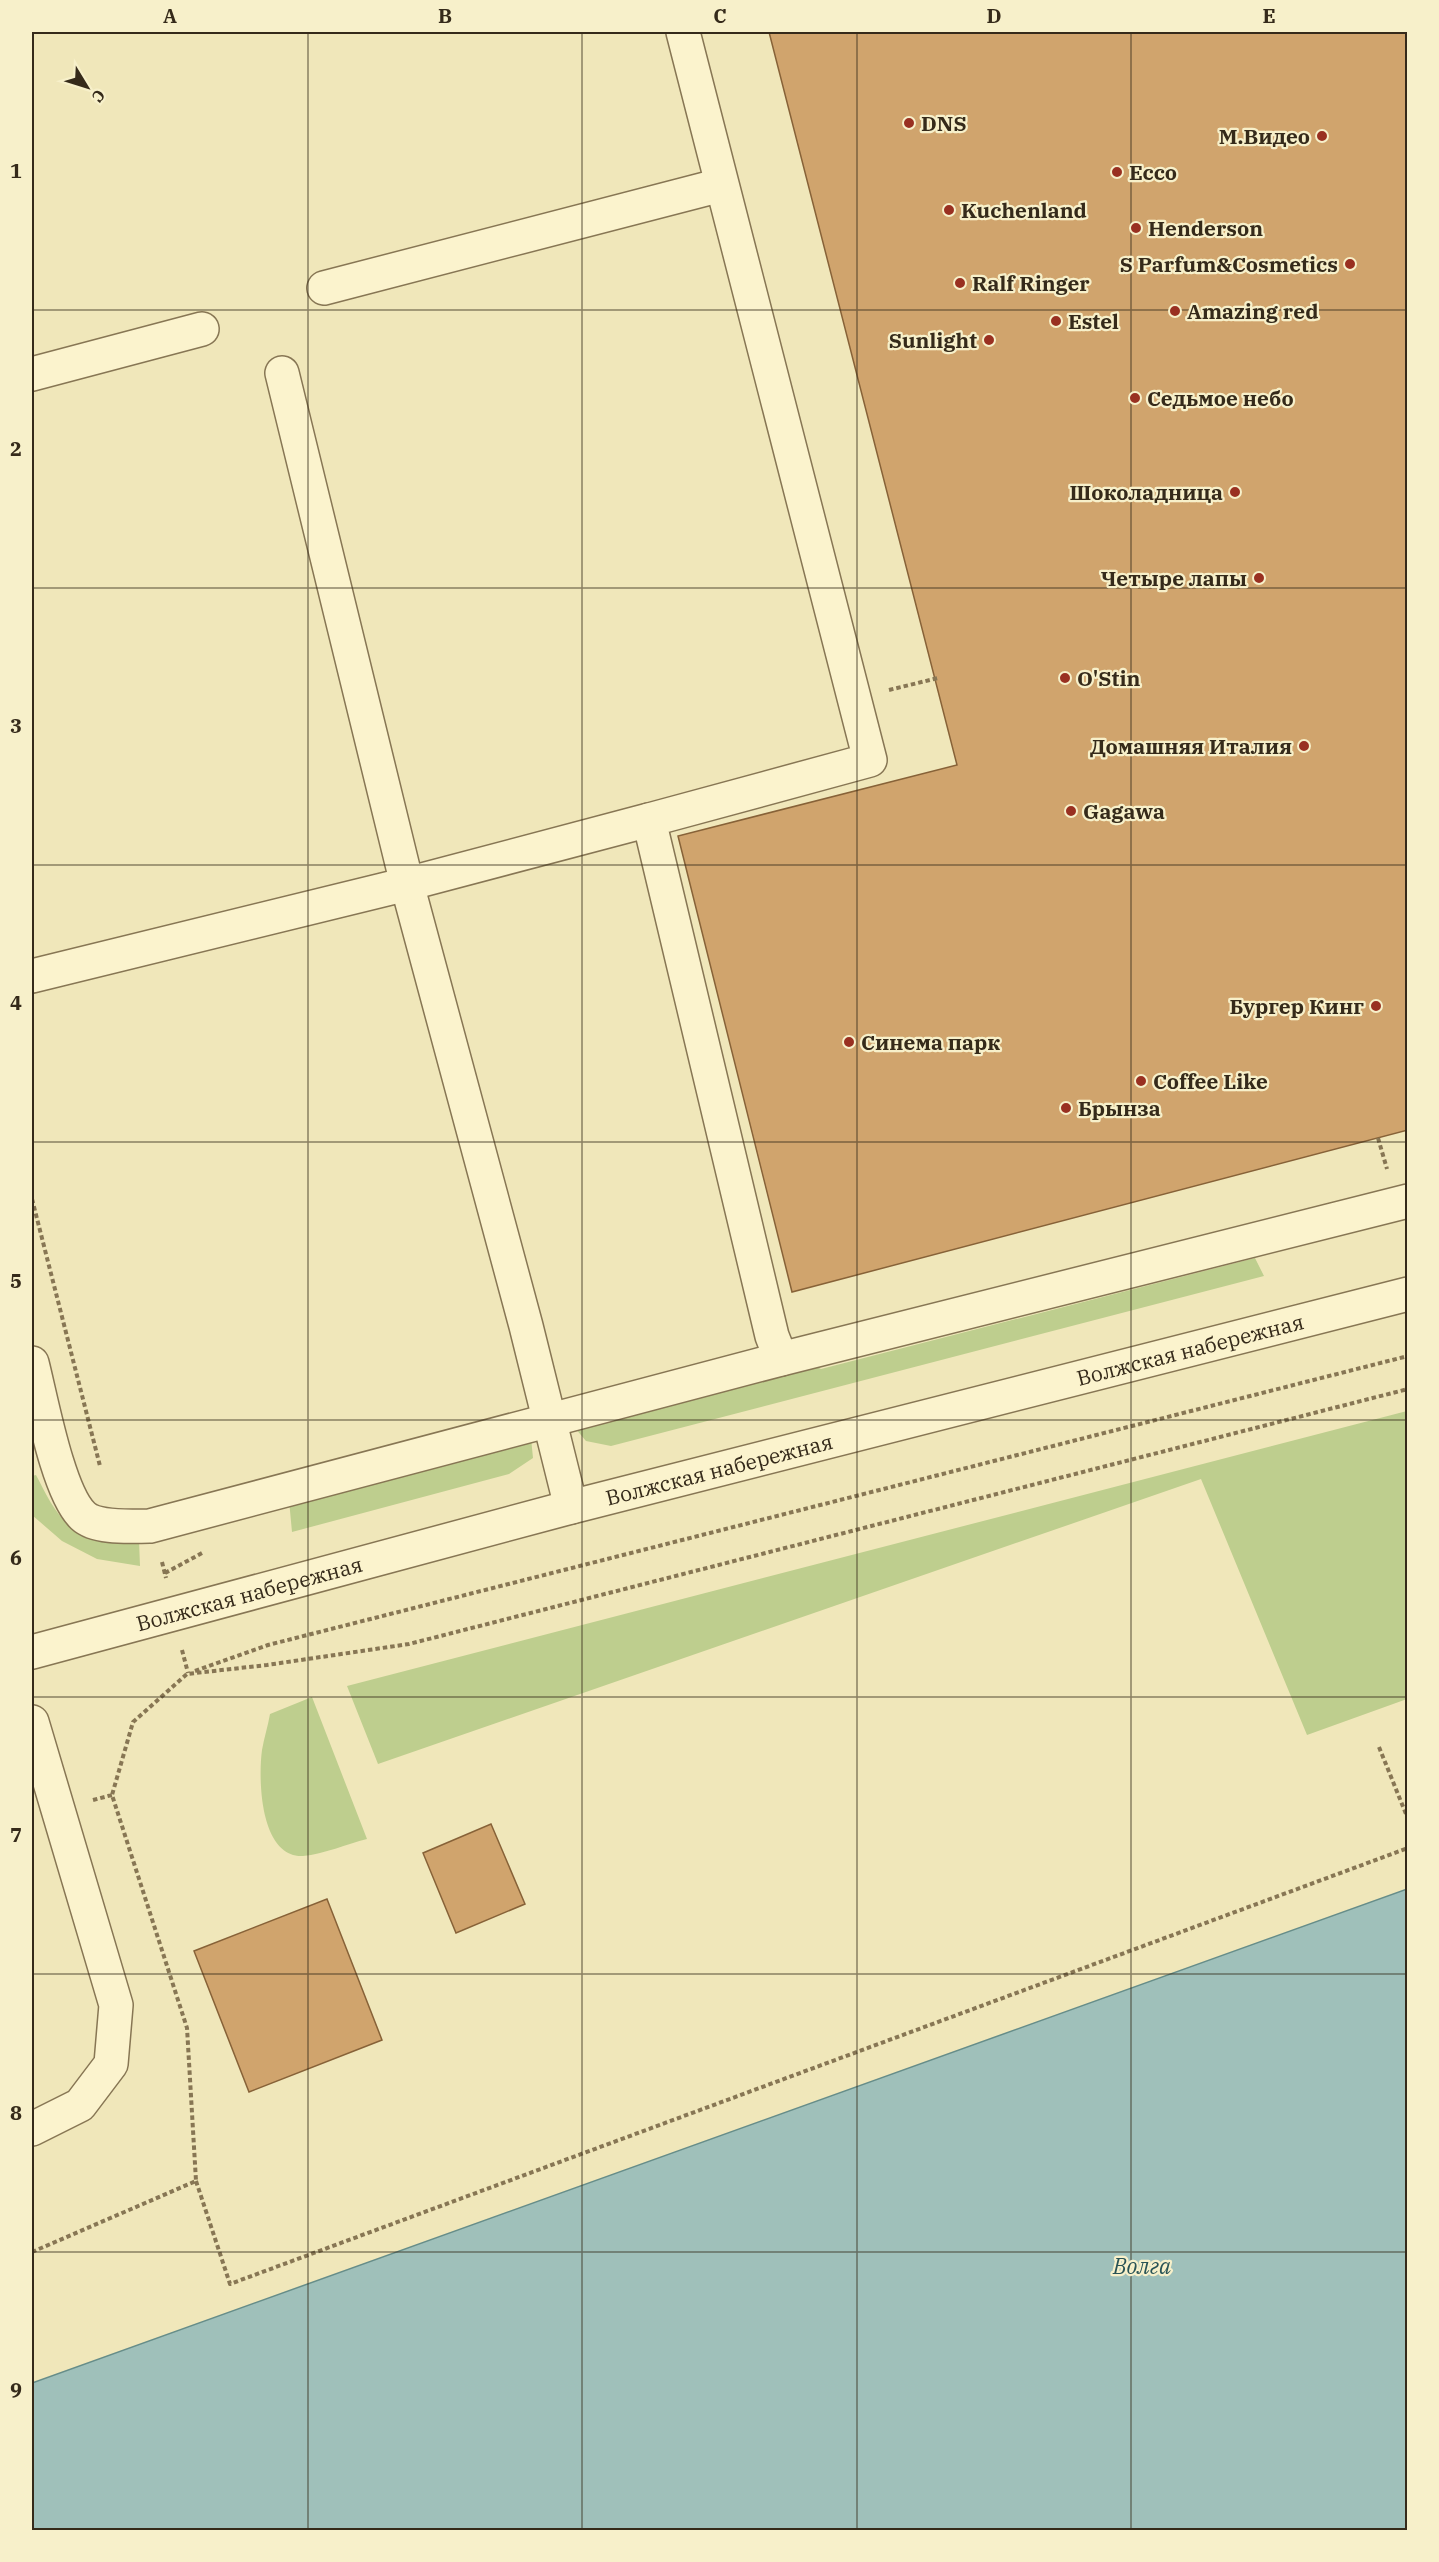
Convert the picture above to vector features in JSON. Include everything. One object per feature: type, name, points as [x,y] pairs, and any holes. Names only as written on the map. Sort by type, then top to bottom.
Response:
[{"type":"street","points":[[32,976],[406,884],[870,760],[683,32]]},
{"type":"street","points":[[324,288],[721,185]]},
{"type":"street","points":[[32,374],[202,329]]},
{"type":"street","points":[[282,373],[406,884],[528,1336],[571,1507]]},
{"type":"street","points":[[649,820],[772,1336],[782,1359]]},
{"type":"street","points":[[32,1363],[69,1495],[83,1517],[111,1526],[150,1526],[782,1359],[1407,1201]]},
{"type":"street","name":"Волжская набережная","points":[[32,1652],[571,1507],[1407,1294]]},
{"type":"street","points":[[32,1722],[116,2005],[111,2064],[80,2105],[32,2129]]},
{"type":"path","points":[[853,700],[938,678]]},
{"type":"path","points":[[1378,1138],[1388,1171]]},
{"type":"path","points":[[32,1198],[103,1475]]},
{"type":"path","points":[[1407,1356],[268,1645],[187,1674],[133,1722],[112,1795],[187,2028],[196,2181],[230,2284],[1407,1848]]},
{"type":"path","points":[[187,1674],[409,1644],[1407,1389]]},
{"type":"path","points":[[1379,1748],[1407,1819]]},
{"type":"path","points":[[32,2252],[196,2181]]},
{"type":"green space","points":[[1255,1258],[1264,1276],[611,1446],[586,1441],[575,1428],[804,1360],[821,1369]]},
{"type":"green space","points":[[1407,1411],[1407,1699],[1307,1735],[1201,1479],[378,1764],[347,1686]]},
{"type":"green space","points":[[531,1438],[533,1458],[509,1474],[292,1532],[289,1500]]},
{"type":"green space","points":[[36,1475],[55,1509],[70,1526],[94,1536],[139,1540],[140,1566],[97,1559],[62,1541],[32,1515],[32,1476]]},
{"type":"green space","points":[[312,1697],[367,1839],[303,1856],[289,1853],[278,1844],[270,1831],[262,1797],[261,1763],[270,1714]]},
{"type":"water","name":"Волга","points":[[1407,1889],[1407,2530],[32,2530],[32,2383]]},
{"type":"building","name":"Седьмое небо","points":[[769,32],[1408,32],[1408,1130],[792,1292],[678,836],[957,765]]},
{"type":"building","points":[[491,1824],[525,1904],[456,1933],[423,1853]]},
{"type":"building","points":[[327,1899],[382,2040],[249,2092],[194,1951]]},
{"type":"place","name":"DNS","points":[[909,123]]},
{"type":"place","name":"М.Видео","points":[[1322,136]]},
{"type":"place","name":"Ecco","points":[[1117,172]]},
{"type":"place","name":"Kuchenland","points":[[949,210]]},
{"type":"place","name":"Henderson","points":[[1136,228]]},
{"type":"place","name":"S Parfum&Cosmetics","points":[[1350,264]]},
{"type":"place","name":"Ralf Ringer","points":[[960,283]]},
{"type":"place","name":"Amazing red","points":[[1175,311]]},
{"type":"place","name":"Estel","points":[[1056,321]]},
{"type":"place","name":"Sunlight","points":[[989,340]]},
{"type":"place","name":"Седьмое небо","points":[[1135,398]]},
{"type":"place","name":"Шоколадница","points":[[1235,492]]},
{"type":"place","name":"Четыре лапы","points":[[1259,578]]},
{"type":"place","name":"O'Stin","points":[[1065,678]]},
{"type":"place","name":"Домашняя Италия","points":[[1304,746]]},
{"type":"place","name":"Gagawa","points":[[1071,811]]},
{"type":"place","name":"Бургер Кинг","points":[[1376,1006]]},
{"type":"place","name":"Синема парк","points":[[849,1042]]},
{"type":"place","name":"Coffee Like","points":[[1141,1081]]},
{"type":"place","name":"Брынза","points":[[1066,1108]]}]
